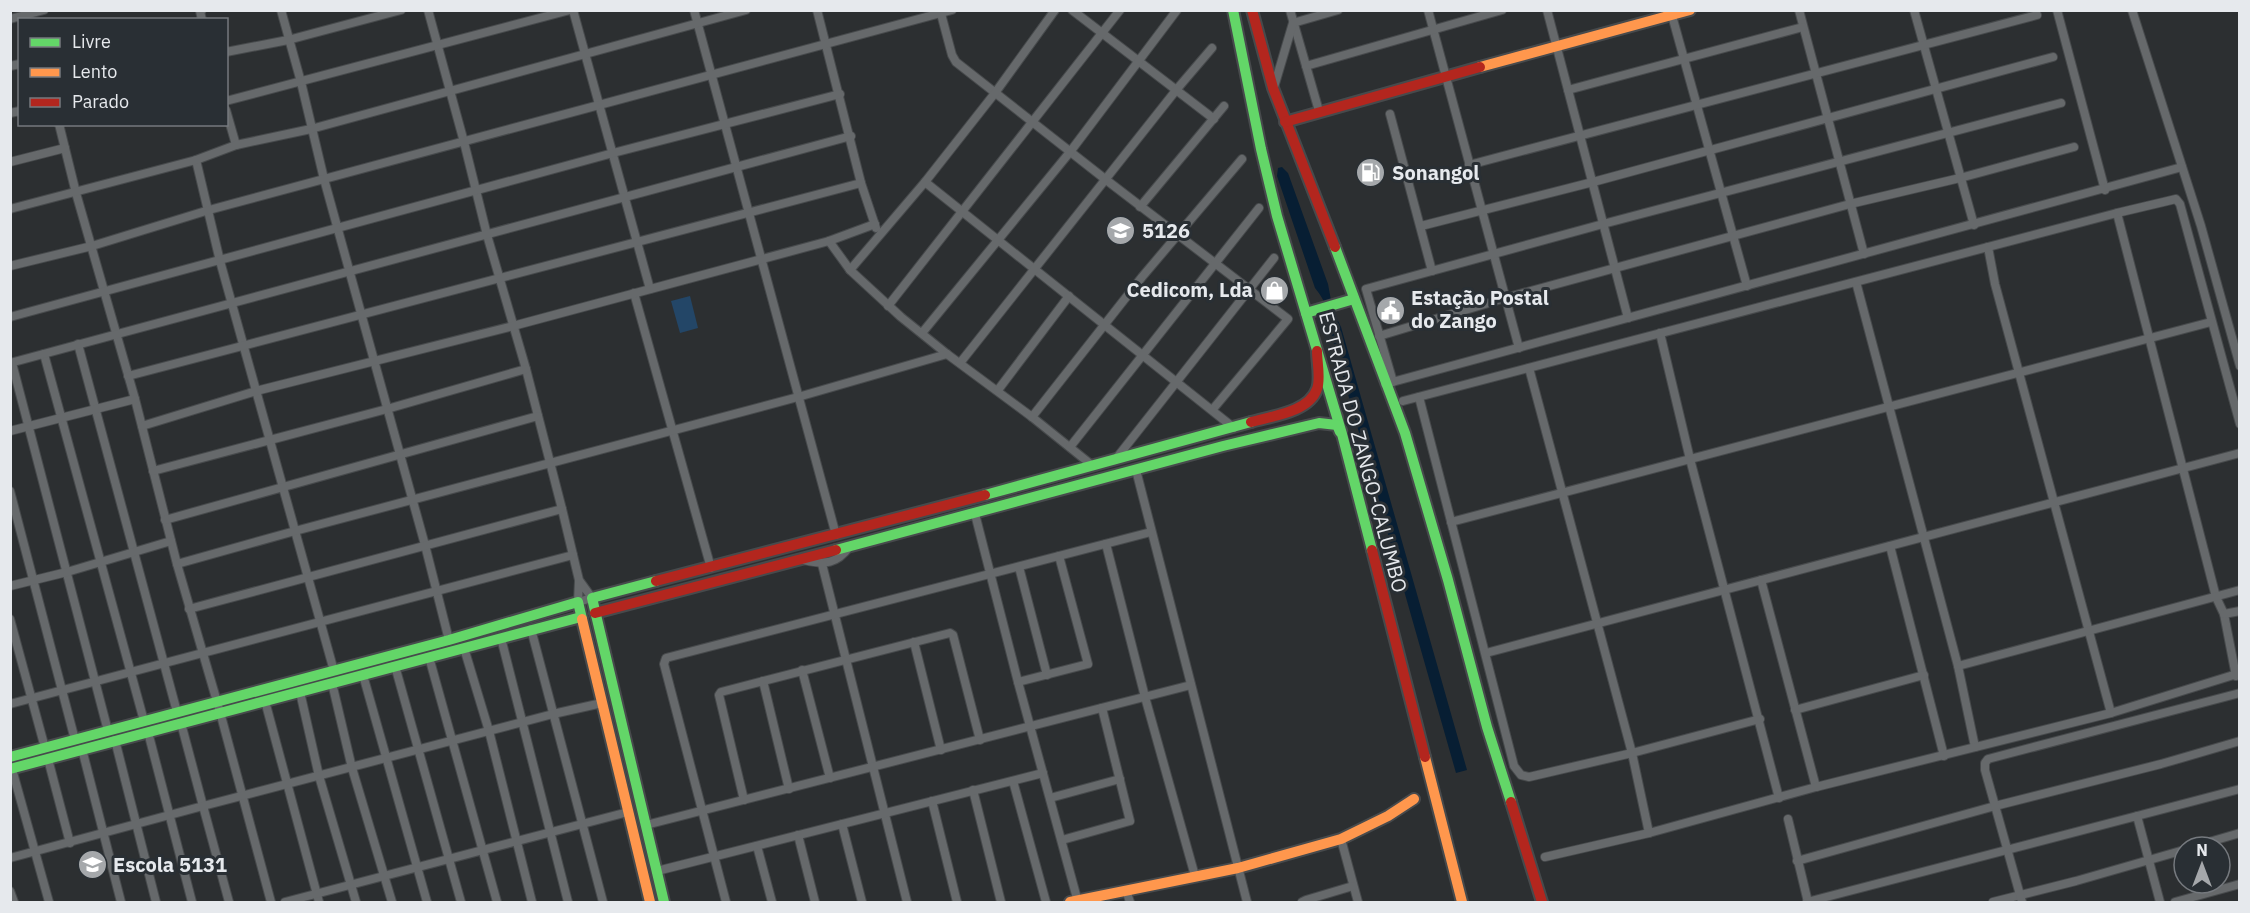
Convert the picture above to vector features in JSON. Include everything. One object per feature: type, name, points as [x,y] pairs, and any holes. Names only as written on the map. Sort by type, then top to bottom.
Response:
[{"type":"street","points":[[10,19],[44,10]]},
{"type":"street","points":[[281,10],[324,179],[449,640]]},
{"type":"street","points":[[228,52],[288,40],[401,10]]},
{"type":"street","points":[[428,10],[487,235],[551,464],[579,580],[578,602],[581,616],[650,903]]},
{"type":"street","points":[[228,100],[572,10],[650,289]]},
{"type":"street","points":[[693,10],[836,536]]},
{"type":"street","points":[[10,209],[196,160],[236,146],[311,129],[746,10]]},
{"type":"street","points":[[817,10],[851,136],[861,183],[879,235]]},
{"type":"street","points":[[10,266],[92,246],[209,210],[952,10]]},
{"type":"street","points":[[850,270],[925,182],[995,93],[1055,10]]},
{"type":"street","points":[[1072,10],[1214,118]]},
{"type":"street","points":[[888,306],[1120,10]]},
{"type":"street","points":[[922,333],[1070,152],[1177,10]]},
{"type":"street","name":"ESTRADA DO ZANGO-CALUMBO","points":[[1233,10],[1268,177],[1342,434],[1462,903]]},
{"type":"street","name":"ESTRADA DO ZANGO-CALUMBO","points":[[1252,10],[1285,122],[1389,383],[1421,483],[1487,727],[1542,903]]},
{"type":"street","points":[[1290,10],[1319,111]]},
{"type":"street","points":[[1293,23],[1338,10]]},
{"type":"street","points":[[1428,10],[1519,348]]},
{"type":"street","points":[[1306,66],[1502,10]]},
{"type":"street","points":[[1547,10],[1628,318]]},
{"type":"street","points":[[1285,122],[1672,13],[1690,10]]},
{"type":"street","points":[[1799,10],[1864,254]]},
{"type":"street","points":[[1914,10],[1974,225]]},
{"type":"street","points":[[2057,10],[2105,190]]},
{"type":"street","points":[[2132,10],[2182,167],[2240,366]]},
{"type":"street","points":[[940,12],[953,59],[1140,207],[1178,233],[1288,319],[1213,409]]},
{"type":"street","points":[[1672,13],[1747,286]]},
{"type":"street","points":[[1469,165],[2037,15]]},
{"type":"street","points":[[1274,88],[1293,23]]},
{"type":"street","points":[[1568,90],[1803,27]]},
{"type":"street","points":[[960,363],[1212,48]]},
{"type":"street","points":[[1421,226],[1593,182],[2053,57]]},
{"type":"street","points":[[10,317],[613,153],[840,94]]},
{"type":"street","points":[[2061,103],[1366,289],[1389,383],[2105,190],[2182,167]]},
{"type":"street","points":[[1140,207],[1224,106]]},
{"type":"street","points":[[1390,114],[1432,271]]},
{"type":"street","points":[[228,117],[236,146]]},
{"type":"street","points":[[60,126],[76,193],[135,399],[189,609],[271,903]]},
{"type":"street","points":[[156,903],[11,363],[625,199],[851,136]]},
{"type":"street","points":[[1379,336],[1505,298],[1850,204],[1960,178],[2074,147]]},
{"type":"street","points":[[10,162],[65,148]]},
{"type":"street","points":[[1032,417],[1178,233],[1242,159]]},
{"type":"street","points":[[196,160],[220,261],[334,671]]},
{"type":"street","points":[[925,182],[1234,428]]},
{"type":"street","points":[[128,376],[861,183]]},
{"type":"street","points":[[1403,401],[2117,213],[2178,201],[2240,424]]},
{"type":"street","points":[[1070,447],[1259,208]]},
{"type":"street","points":[[1545,856],[1649,833],[2110,713],[2238,674],[2117,213]]},
{"type":"street","points":[[142,426],[256,391],[513,326],[829,241],[875,225]]},
{"type":"street","points":[[829,241],[850,270],[888,306],[1093,466]]},
{"type":"street","points":[[1988,247],[1995,284],[2110,713]]},
{"type":"street","points":[[1115,460],[1274,258]]},
{"type":"street","points":[[1856,282],[1958,666],[1975,747]]},
{"type":"street","points":[[634,293],[711,568]]},
{"type":"street","points":[[998,390],[1069,296]]},
{"type":"street","points":[[1306,313],[1354,299]]},
{"type":"street","points":[[1451,522],[2150,340],[2211,322]]},
{"type":"street","points":[[1660,333],[1690,459],[1779,798]]},
{"type":"street","points":[[78,344],[177,712]]},
{"type":"street","points":[[146,726],[181,723],[218,707],[334,671],[592,598],[836,536],[1234,428],[1295,409],[1312,398],[1318,387],[1317,351]]},
{"type":"street","points":[[44,354],[192,903]]},
{"type":"street","points":[[177,564],[798,397],[947,354]]},
{"type":"street","points":[[1529,368],[1632,753],[1649,833]]},
{"type":"street","points":[[153,471],[387,409],[526,369]]},
{"type":"street","points":[[1419,397],[1514,766],[1521,775],[1529,777],[1632,753],[1760,719]]},
{"type":"street","points":[[10,431],[135,399]]},
{"type":"street","points":[[165,520],[538,416]]},
{"type":"street","points":[[49,903],[11,769],[46,754],[146,726],[177,712],[265,701],[1319,423],[1336,425],[1342,434]]},
{"type":"street","points":[[1486,653],[2054,502],[2183,470],[2240,453]]},
{"type":"street","points":[[1136,470],[1247,903]]},
{"type":"street","points":[[10,491],[32,580],[121,903]]},
{"type":"street","points":[[189,609],[562,509]]},
{"type":"street","points":[[975,514],[1062,840],[1076,902],[1239,868],[1341,839],[1388,816],[1414,799]]},
{"type":"street","points":[[726,903],[701,812],[664,660],[666,658],[1151,532]]},
{"type":"street","points":[[10,586],[67,572],[171,541]]},
{"type":"street","points":[[1106,544],[1145,697],[1195,876]]},
{"type":"street","points":[[799,560],[822,564],[837,561],[850,546]]},
{"type":"street","points":[[1890,546],[1944,756]]},
{"type":"street","points":[[10,704],[573,555]]},
{"type":"street","points":[[1018,682],[1088,664],[1059,556]]},
{"type":"street","points":[[822,564],[907,903]]},
{"type":"street","points":[[1019,567],[1047,675]]},
{"type":"street","points":[[579,580],[592,598],[664,903]]},
{"type":"street","points":[[1761,580],[1816,788]]},
{"type":"street","points":[[1958,666],[2240,590]]},
{"type":"street","points":[[2224,614],[2240,611]]},
{"type":"street","points":[[10,619],[70,843]]},
{"type":"street","points":[[531,629],[603,903]]},
{"type":"street","points":[[744,800],[719,695],[721,692],[845,659],[948,633],[953,635],[980,740]]},
{"type":"street","points":[[501,638],[568,903]]},
{"type":"street","points":[[914,642],[941,750]]},
{"type":"street","points":[[464,648],[489,731],[532,903]]},
{"type":"street","points":[[429,657],[497,903]]},
{"type":"street","points":[[395,666],[461,903]]},
{"type":"street","points":[[802,670],[830,778]]},
{"type":"street","points":[[363,675],[427,903]]},
{"type":"street","points":[[1795,710],[1924,675]]},
{"type":"street","points":[[763,681],[789,789]]},
{"type":"street","points":[[332,683],[352,768],[392,903]]},
{"type":"street","points":[[646,825],[1191,685]]},
{"type":"street","points":[[300,692],[319,776],[356,903]]},
{"type":"street","points":[[2021,899],[1985,770],[1988,759],[2240,693]]},
{"type":"street","points":[[265,701],[318,898]]},
{"type":"street","points":[[10,858],[453,740],[602,703]]},
{"type":"street","points":[[1062,840],[1130,822],[1102,708]]},
{"type":"street","points":[[181,723],[229,903]]},
{"type":"street","points":[[1797,861],[1995,806],[2162,764],[2240,741]]},
{"type":"street","points":[[10,757],[46,754]]},
{"type":"street","points":[[657,871],[1043,773]]},
{"type":"street","points":[[1050,798],[1120,779]]},
{"type":"street","points":[[1012,781],[1046,903]]},
{"type":"street","points":[[1788,819],[1808,902],[2240,789]]},
{"type":"street","points":[[973,790],[1001,903]]},
{"type":"street","points":[[932,801],[957,903]]},
{"type":"street","points":[[285,903],[318,898],[352,885],[628,812]]},
{"type":"street","points":[[2137,816],[2160,903]]},
{"type":"street","points":[[842,824],[862,903]]},
{"type":"street","points":[[798,836],[815,903]]},
{"type":"street","points":[[1341,839],[1358,903]]},
{"type":"street","points":[[757,846],[772,903]]},
{"type":"street","points":[[1993,903],[2021,899],[2172,853]]},
{"type":"street","points":[[2175,903],[2240,884]]},
{"type":"street","points":[[1302,903],[1353,886]]},
{"type":"street","points":[[1126,890],[1130,903]]},
{"type":"street","points":[[10,891],[14,903]]},
{"type":"shaded area","points":[[1282,167],[1288,173],[1328,284],[1333,311],[1341,327],[1467,770],[1456,773],[1330,331],[1326,308],[1315,288],[1277,176],[1278,168]]},
{"type":"shaded area","points":[[690,296],[698,328],[680,333],[671,301]]},
{"type":"traffic: fast","points":[[1233,10],[1277,216],[1342,434],[1372,550]]},
{"type":"traffic: fast","points":[[1335,247],[1405,433],[1448,580],[1487,727],[1511,802]]},
{"type":"traffic: fast","points":[[1306,313],[1354,299]]},
{"type":"traffic: fast","points":[[985,495],[1251,422]]},
{"type":"traffic: fast","points":[[836,550],[1223,446],[1319,423],[1337,425],[1340,432]]},
{"type":"traffic: fast","points":[[656,581],[592,598],[664,902]]},
{"type":"traffic: fast","points":[[10,757],[449,640],[578,602],[582,619]]},
{"type":"traffic: fast","points":[[10,769],[581,617]]},
{"type":"traffic: slow","points":[[1480,67],[1690,10]]},
{"type":"traffic: slow","points":[[582,619],[650,902]]},
{"type":"traffic: slow","points":[[1425,757],[1462,902]]},
{"type":"traffic: slow","points":[[1070,902],[1238,868],[1341,839],[1388,816],[1414,799]]},
{"type":"traffic: jam","points":[[1252,10],[1273,88],[1335,247]]},
{"type":"traffic: jam","points":[[1285,122],[1480,67]]},
{"type":"traffic: jam","points":[[1251,422],[1289,412],[1313,397],[1319,380],[1317,351]]},
{"type":"traffic: jam","points":[[656,581],[985,495]]},
{"type":"traffic: jam","points":[[595,613],[836,550]]},
{"type":"traffic: jam","points":[[1372,550],[1425,757]]},
{"type":"traffic: jam","points":[[1511,802],[1542,902]]},
{"type":"place","name":"Sonangol","points":[[1371,173]]},
{"type":"place","name":"5126","points":[[1121,231]]},
{"type":"place","name":"Cedicom, Lda","points":[[1274,290]]},
{"type":"place","name":"Estação Postal do Zango","points":[[1390,310]]},
{"type":"place","name":"Escola 5131","points":[[92,865]]}]
